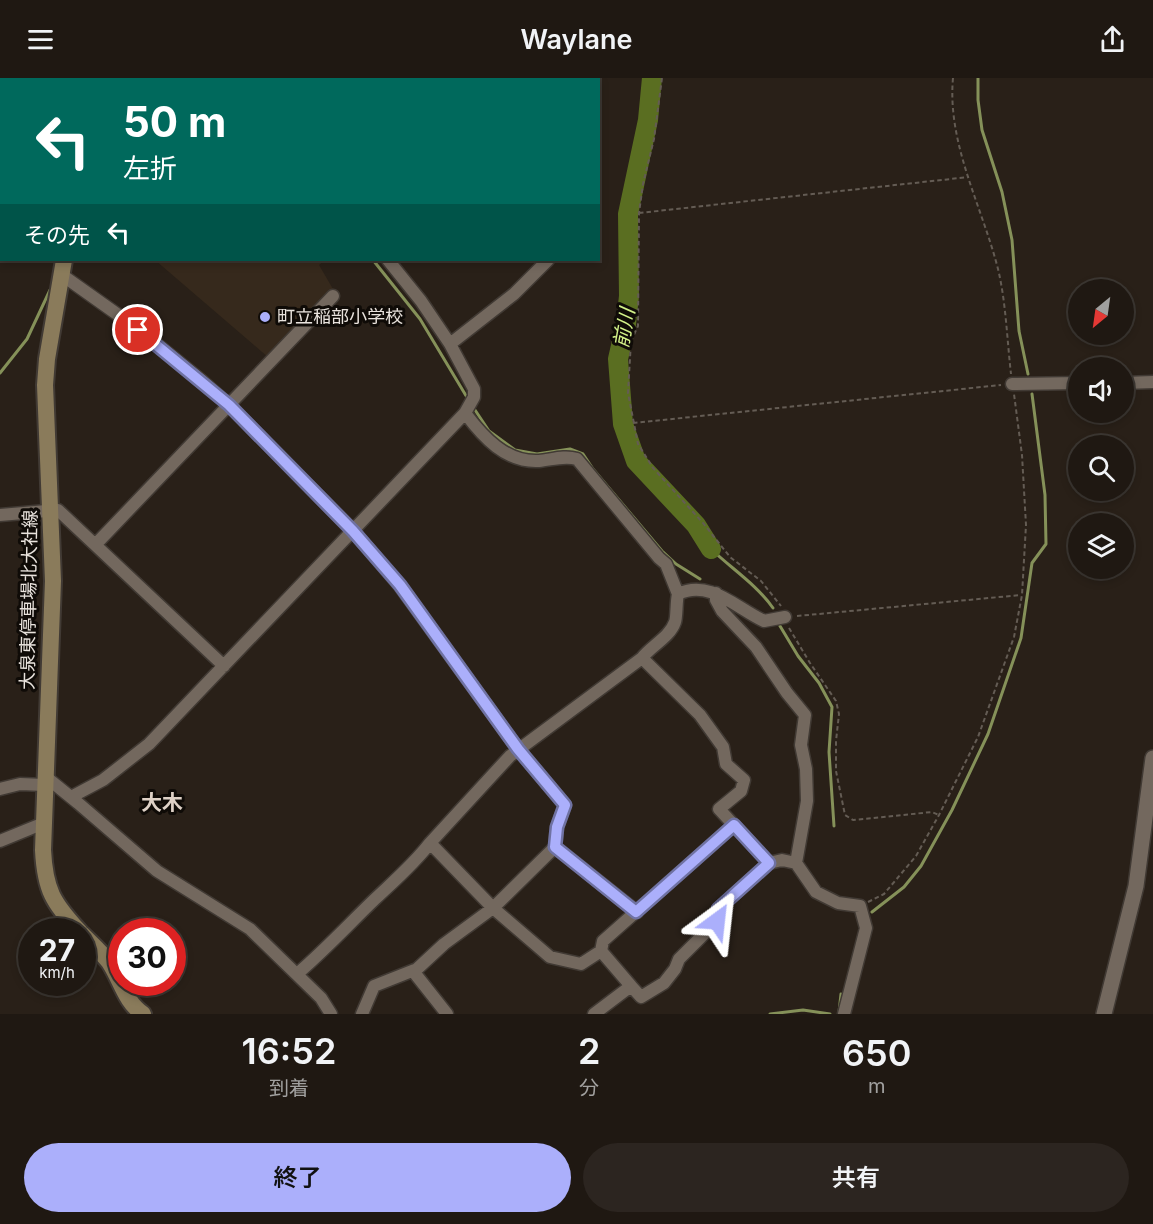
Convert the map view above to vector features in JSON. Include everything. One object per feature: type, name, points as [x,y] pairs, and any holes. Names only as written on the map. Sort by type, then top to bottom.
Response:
[{"type":"main road","name":"大泉東停車場北大社線","points":[[63,267],[47,359],[45,385],[53,581],[43,850],[47,885],[68,918]]},
{"type":"main road","name":"大泉東停車場北大社線","points":[[96,949],[109,963],[127,998],[138,1013]]},
{"type":"street","points":[[71,797],[103,780],[149,744],[469,406],[474,389],[450,344],[421,301],[389,261]]},
{"type":"street","points":[[450,344],[514,294],[547,261]]},
{"type":"street","points":[[63,267],[229,405],[353,531],[400,585],[518,749],[565,805],[557,827],[555,847],[493,908],[444,944],[413,971],[374,986],[362,1014]]},
{"type":"street","points":[[96,544],[333,297]]},
{"type":"street","points":[[1134,382],[1153,382]]},
{"type":"street","points":[[1012,384],[1068,383]]},
{"type":"street","points":[[297,974],[331,945],[419,857],[518,749],[642,658],[675,622],[678,594],[666,564],[577,459],[528,460],[512,457],[488,440],[469,406]]},
{"type":"street","points":[[0,515],[58,510],[224,666]]},
{"type":"street","points":[[678,594],[693,589],[716,593],[764,621],[785,617]]},
{"type":"street","points":[[716,593],[716,600],[722,611],[756,647],[805,715],[801,745],[806,769],[807,801],[796,863]]},
{"type":"street","points":[[642,658],[700,715],[723,747],[726,764],[744,780],[741,791],[719,809],[769,863]]},
{"type":"street","points":[[1104,1014],[1136,886],[1153,758]]},
{"type":"street","points":[[0,789],[13,784],[46,781],[71,797],[157,871],[250,929],[321,998],[331,1014]]},
{"type":"street","points":[[0,841],[44,823]]},
{"type":"street","points":[[430,843],[493,908],[550,957],[580,964],[601,951],[603,941],[734,825]]},
{"type":"street","points":[[555,847],[636,912]]},
{"type":"street","points":[[601,951],[641,998],[664,983],[675,969],[678,959],[717,921],[718,909],[769,863],[782,860],[796,863],[816,892],[838,903],[860,906],[866,928],[844,1014]]},
{"type":"street","points":[[413,971],[447,1014]]},
{"type":"street","points":[[594,1014],[631,986]]},
{"type":"path","points":[[662,78],[654,138],[639,213],[638,326],[631,341],[628,393],[632,423],[638,444],[653,468],[703,523],[730,557],[761,581],[780,603],[793,635],[836,701],[839,714],[836,771],[845,815],[853,820],[932,812],[939,815]]},
{"type":"path","points":[[860,906],[884,894],[916,856],[939,815],[978,737],[1014,637],[1022,595],[1026,525],[1022,455],[999,272],[987,227],[954,128],[953,78]]},
{"type":"path","points":[[639,213],[969,177]]},
{"type":"path","points":[[632,423],[1012,384]]},
{"type":"path","points":[[785,617],[1022,595]]},
{"type":"shaded area","name":"町立稲部小学校","points":[[156,261],[324,261],[319,265],[333,289],[269,358]]},
{"type":"waterway","name":"前川","points":[[652,78],[648,120],[628,214],[629,296],[626,324],[618,359],[623,424],[636,461],[696,525],[711,549]]},
{"type":"waterway","points":[[978,78],[982,130],[1002,192],[1012,240],[1019,331],[1028,374]]},
{"type":"waterway","points":[[374,261],[420,319],[468,399]]},
{"type":"waterway","points":[[0,373],[27,339],[50,290]]},
{"type":"waterway","points":[[872,912],[904,887],[921,866],[952,810],[988,734],[1021,638],[1032,563],[1046,544],[1045,495],[1032,394]]},
{"type":"waterway","points":[[473,407],[489,431],[515,450],[537,454],[570,449],[583,454],[662,551],[676,564],[700,579]]},
{"type":"waterway","points":[[711,549],[751,584],[773,608]]},
{"type":"waterway","points":[[780,626],[798,656],[819,683],[832,707],[829,752],[834,826]]},
{"type":"waterway","points":[[839,1012],[841,994]]},
{"type":"waterway","points":[[770,1014],[803,1010],[830,1014]]},
{"type":"place","name":"町立稲部小学校","points":[[265,317]]},
{"type":"district","name":"大木","points":[[162,803]]},
{"type":"route","points":[[138,330],[229,405],[309,484],[400,585],[518,749],[565,805],[557,827],[555,847],[636,912],[734,825],[769,863],[718,909],[717,921]]}]
